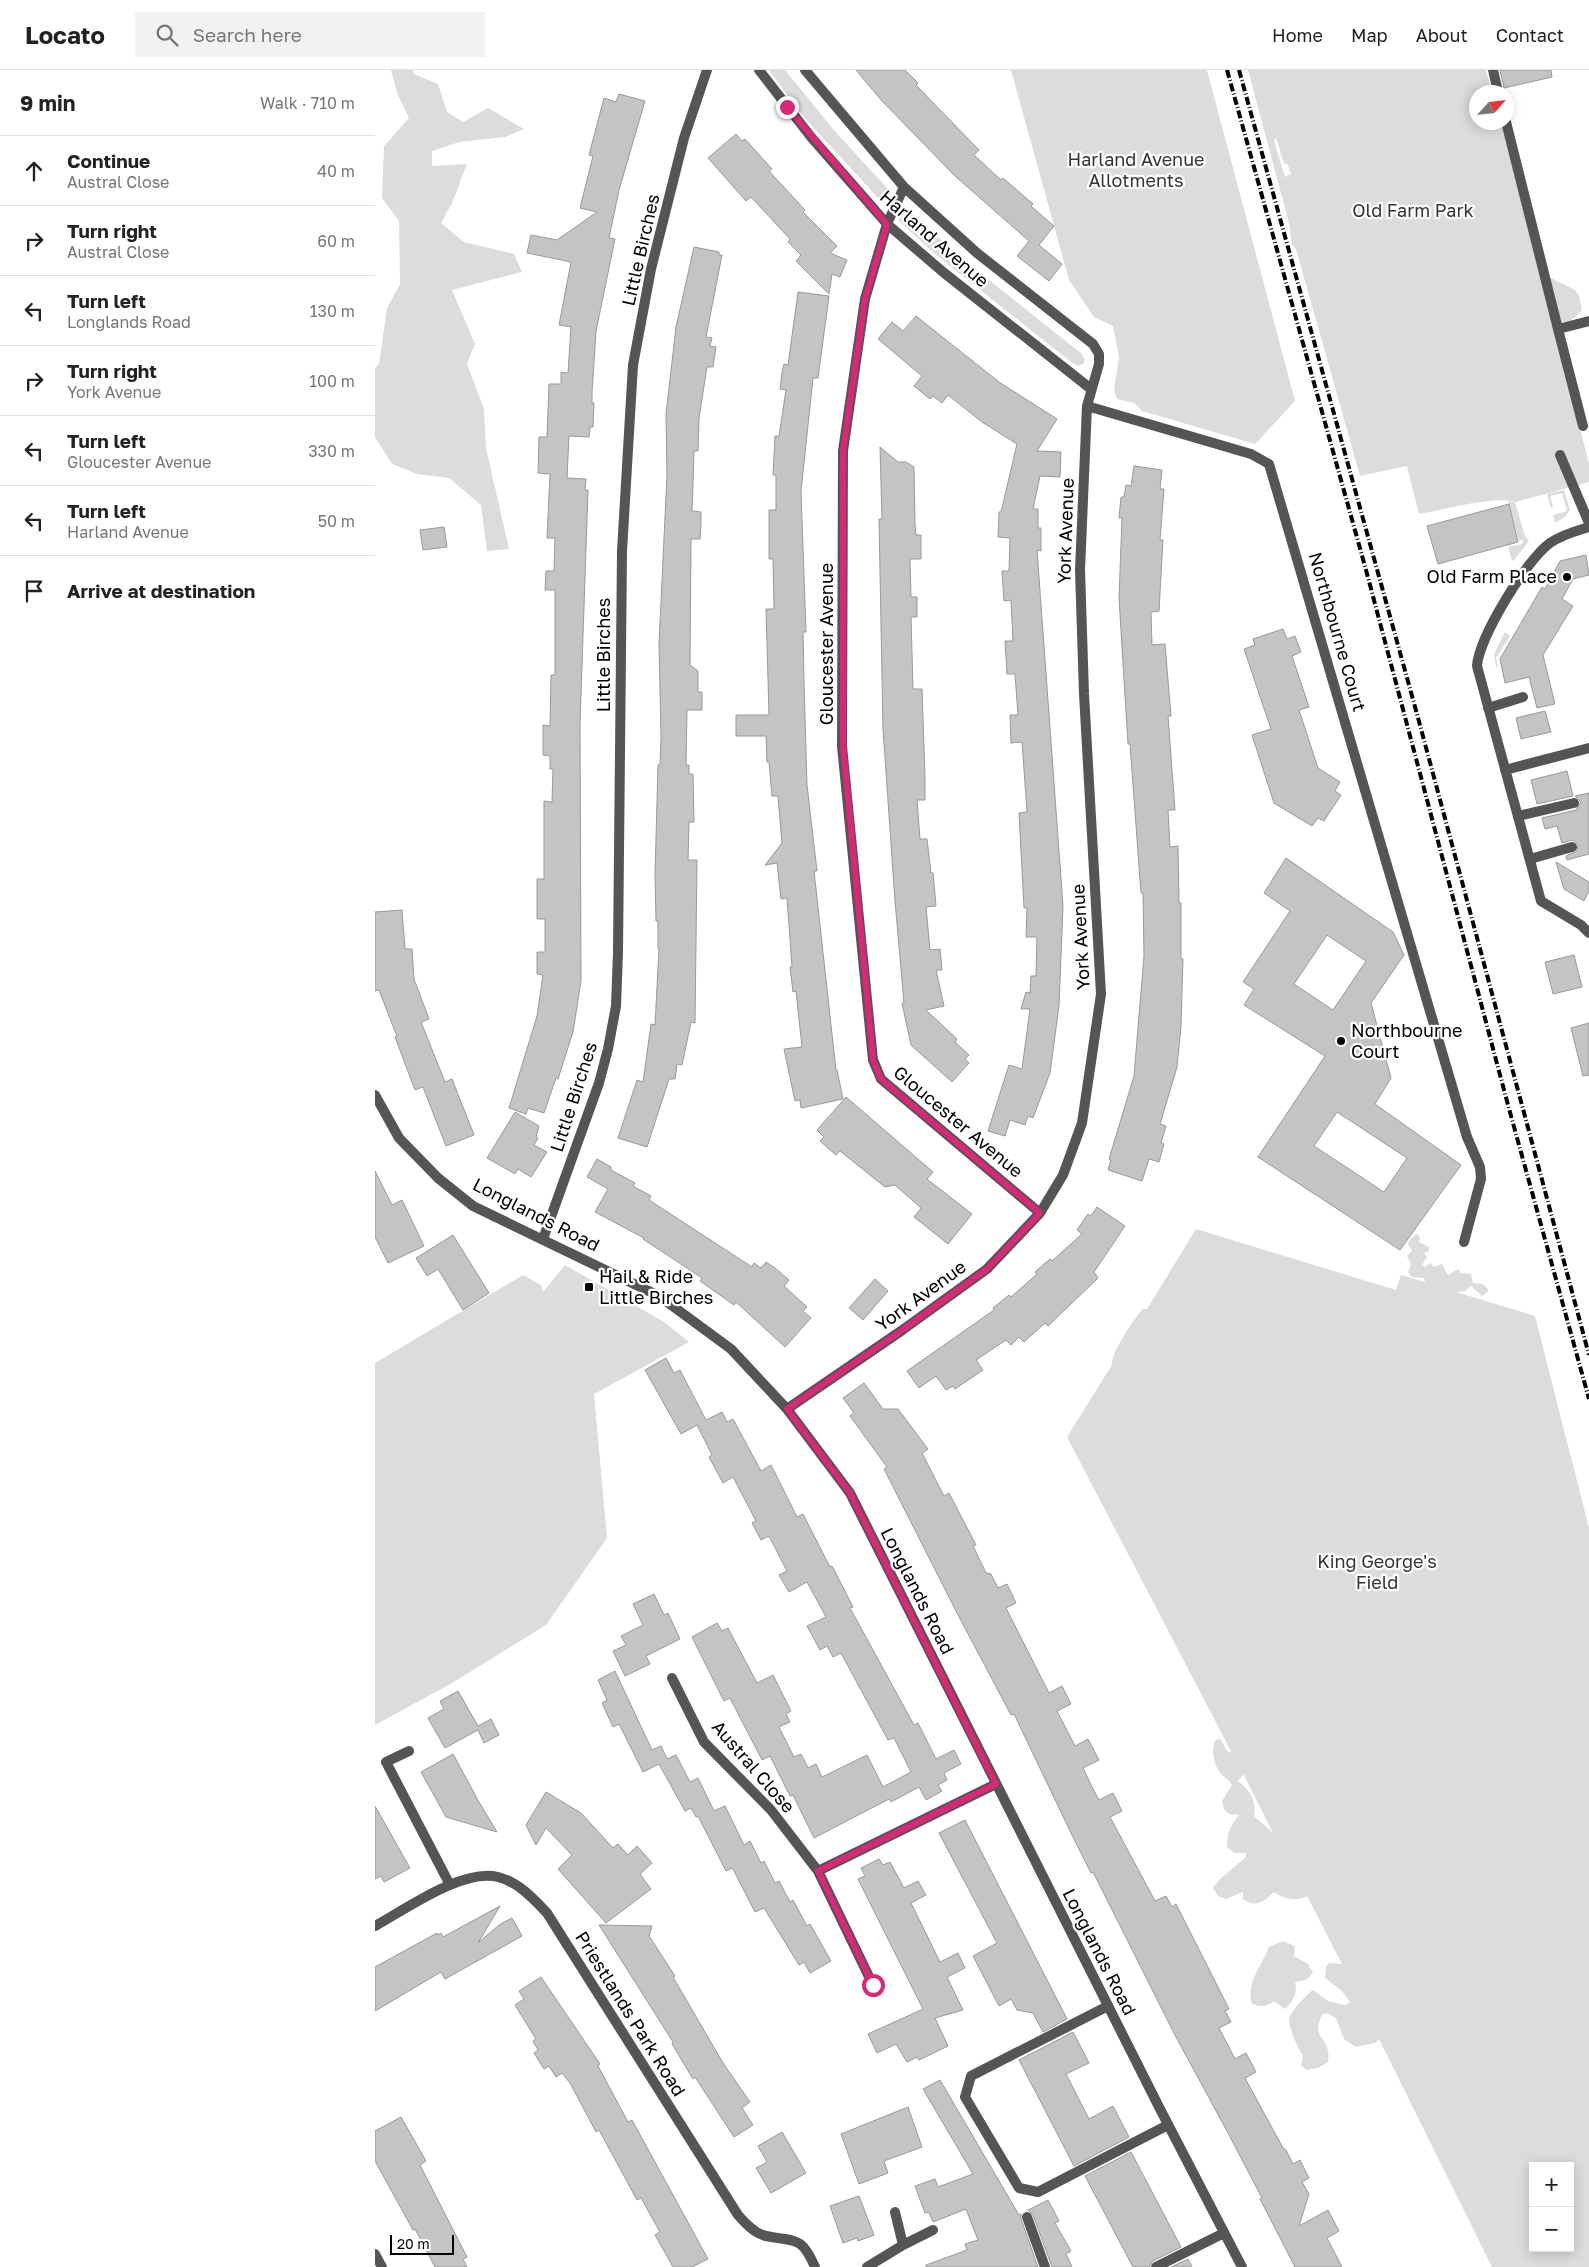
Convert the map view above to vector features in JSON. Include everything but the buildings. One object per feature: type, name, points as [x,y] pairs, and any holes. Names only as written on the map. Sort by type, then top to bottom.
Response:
[{"type":"street","name":"Little Birches","points":[[543,1239],[599,1083],[616,1006],[619,952],[621,551],[633,365],[651,269],[683,138],[707,70]]},
{"type":"street","name":"Harland Avenue","points":[[759,70],[811,137],[887,224],[943,272],[1091,389]]},
{"type":"street","name":"Harland Avenue","points":[[805,70],[904,187],[977,253],[1083,336]]},
{"type":"street","points":[[1493,70],[1496,85]]},
{"type":"street","points":[[1508,130],[1583,426]]},
{"type":"street","name":"Gloucester Avenue","points":[[904,187],[887,224],[865,299],[843,451],[843,746],[873,1060],[881,1079],[1040,1213]]},
{"type":"street","points":[[1558,329],[1589,321]]},
{"type":"street","name":"York Avenue","points":[[787,1409],[987,1269],[1040,1213],[1063,1175],[1082,1123],[1101,994],[1084,694],[1080,570],[1087,406],[1099,364],[1099,354],[1093,344],[1083,336]]},
{"type":"street","name":"Northbourne Court","points":[[1087,406],[1251,454],[1269,464],[1467,1137],[1480,1167],[1481,1179],[1464,1242]]},
{"type":"street","points":[[1560,454],[1589,525],[1557,538],[1543,550],[1524,572],[1487,630],[1480,649],[1477,666],[1541,901],[1581,925],[1589,933]]},
{"type":"street","points":[[1488,708],[1523,697]]},
{"type":"street","points":[[1505,770],[1589,748]]},
{"type":"street","points":[[1517,816],[1573,802]]},
{"type":"street","points":[[1530,860],[1572,847]]},
{"type":"street","name":"Longlands Road","points":[[375,1095],[399,1138],[437,1178],[473,1206],[659,1296],[731,1349],[787,1409],[850,1493],[1168,2125],[1242,2267]]},
{"type":"street","name":"Austral Close","points":[[672,1678],[704,1742],[771,1810],[818,1871],[873,1985]]},
{"type":"street","points":[[409,1751],[386,1762],[450,1885]]},
{"type":"street","points":[[818,1871],[996,1784]]},
{"type":"street","name":"Priestlands Park Road","points":[[375,1926],[450,1885],[467,1878],[498,1877],[516,1885],[532,1896],[547,1913],[738,2215],[749,2227],[764,2236],[794,2240],[807,2250],[815,2267]]},
{"type":"street","points":[[1108,2006],[971,2076],[965,2096],[1019,2188],[1039,2192],[1168,2125]]},
{"type":"street","points":[[895,2212],[903,2245]]},
{"type":"street","points":[[1027,2217],[1045,2267]]},
{"type":"street","points":[[867,2267],[903,2245],[933,2230]]},
{"type":"street","points":[[1156,2267],[1225,2233]]},
{"type":"street","points":[[375,2254],[382,2267]]},
{"type":"green space","points":[[391,70],[413,70],[414,74],[438,84],[447,112],[463,122],[488,108],[524,129],[505,137],[459,142],[432,151],[432,166],[467,164],[452,203],[441,223],[464,242],[514,254],[522,272],[452,290],[475,344],[467,364],[484,409],[486,448],[509,549],[487,551],[481,505],[449,478],[417,474],[392,464],[375,437],[375,368],[379,364],[387,308],[400,284],[399,221],[382,198],[384,146],[409,118],[397,93]]},
{"type":"green space","points":[[769,70],[785,70],[833,129],[888,189],[888,196],[885,199],[878,198],[802,115]]},
{"type":"green space","name":"Harland Avenue Allotments","points":[[1011,70],[1207,70],[1295,401],[1255,444],[1142,411],[1134,403],[1117,399],[1114,390],[1119,357],[1113,326],[1094,317],[1069,280]]},
{"type":"green space","name":"Old Farm Park","points":[[1248,70],[1486,70],[1490,85],[1469,85],[1469,130],[1503,130],[1538,267],[1551,278],[1575,290],[1579,296],[1582,310],[1575,317],[1569,321],[1552,322],[1589,463],[1589,482],[1516,502],[1495,500],[1419,514],[1407,466],[1360,476],[1296,249],[1292,245],[1289,223]],"holes":[[[1276,138],[1283,160],[1288,165],[1291,174],[1285,177],[1274,141]]]},
{"type":"green space","points":[[902,210],[911,212],[955,253],[1082,354],[1085,360],[1083,364],[1078,366],[1071,362],[935,254],[900,222],[898,218]]},
{"type":"green space","points":[[1564,490],[1570,510],[1566,516],[1555,523],[1553,515],[1567,511],[1562,493],[1550,496],[1553,507],[1551,508],[1547,494]]},
{"type":"green space","points":[[1508,501],[1515,502],[1525,536],[1529,541],[1512,561],[1508,547],[1522,544],[1523,539],[1519,541]]},
{"type":"green space","points":[[1505,632],[1510,636],[1496,658],[1498,667],[1496,667],[1494,654]]},
{"type":"green space","name":"King George's Field","points":[[1196,1229],[1396,1290],[1401,1275],[1425,1282],[1424,1278],[1412,1277],[1408,1272],[1411,1264],[1407,1256],[1412,1251],[1408,1244],[1410,1239],[1417,1234],[1420,1237],[1419,1242],[1429,1247],[1429,1251],[1424,1253],[1427,1257],[1422,1265],[1425,1267],[1430,1263],[1434,1267],[1442,1264],[1448,1275],[1458,1269],[1461,1273],[1471,1274],[1473,1283],[1483,1284],[1488,1289],[1488,1292],[1482,1296],[1471,1286],[1465,1291],[1456,1292],[1535,1316],[1589,1528],[1589,2267],[1492,2267],[1379,2039],[1375,2043],[1356,2047],[1344,2039],[1336,2018],[1326,2013],[1322,2015],[1318,2027],[1328,2050],[1328,2062],[1318,2068],[1307,2070],[1301,2066],[1303,2056],[1289,2024],[1290,2017],[1295,2008],[1313,1990],[1328,2001],[1345,2005],[1350,2002],[1342,1991],[1325,1978],[1326,1967],[1329,1963],[1342,1964],[1307,1896],[1290,1899],[1274,1892],[1267,1899],[1259,1903],[1251,1903],[1243,1899],[1243,1892],[1226,1899],[1218,1896],[1213,1888],[1219,1880],[1246,1857],[1246,1853],[1234,1853],[1227,1847],[1230,1830],[1239,1815],[1229,1814],[1224,1809],[1222,1801],[1232,1785],[1216,1766],[1213,1753],[1215,1741],[1220,1738],[1227,1751],[1232,1753],[1067,1437],[1112,1365],[1114,1354],[1123,1337],[1143,1309],[1147,1309]],"holes":[[[1244,1775],[1273,1833],[1254,1816],[1255,1811],[1252,1797],[1238,1781]]]},
{"type":"green space","points":[[565,1265],[664,1322],[689,1342],[594,1394],[607,1538],[546,1625],[452,1683],[375,1725],[375,1363],[523,1275],[541,1285],[543,1292]]},
{"type":"green space","points":[[1283,1941],[1295,1946],[1294,1956],[1308,1964],[1313,1973],[1306,1980],[1295,1982],[1296,1990],[1294,1997],[1285,2009],[1274,2001],[1264,2006],[1252,2004],[1250,1997],[1252,1982],[1269,1947]]},
{"type":"railway","points":[[1227,70],[1366,570],[1508,1105],[1589,1399]]},
{"type":"railway","points":[[1239,70],[1417,714],[1589,1355]]},
{"type":"place","name":"Old Farm Place","points":[[1567,577]]},
{"type":"place","name":"Northbourne Court","points":[[1341,1041]]},
{"type":"place","name":"Hail & Ride Little Birches","points":[[589,1287]]},
{"type":"route","points":[[787,107],[887,224],[865,299],[843,451],[843,746],[873,1060],[881,1079],[1040,1213],[987,1269],[787,1409],[850,1493],[996,1784],[818,1871],[873,1985]]}]
